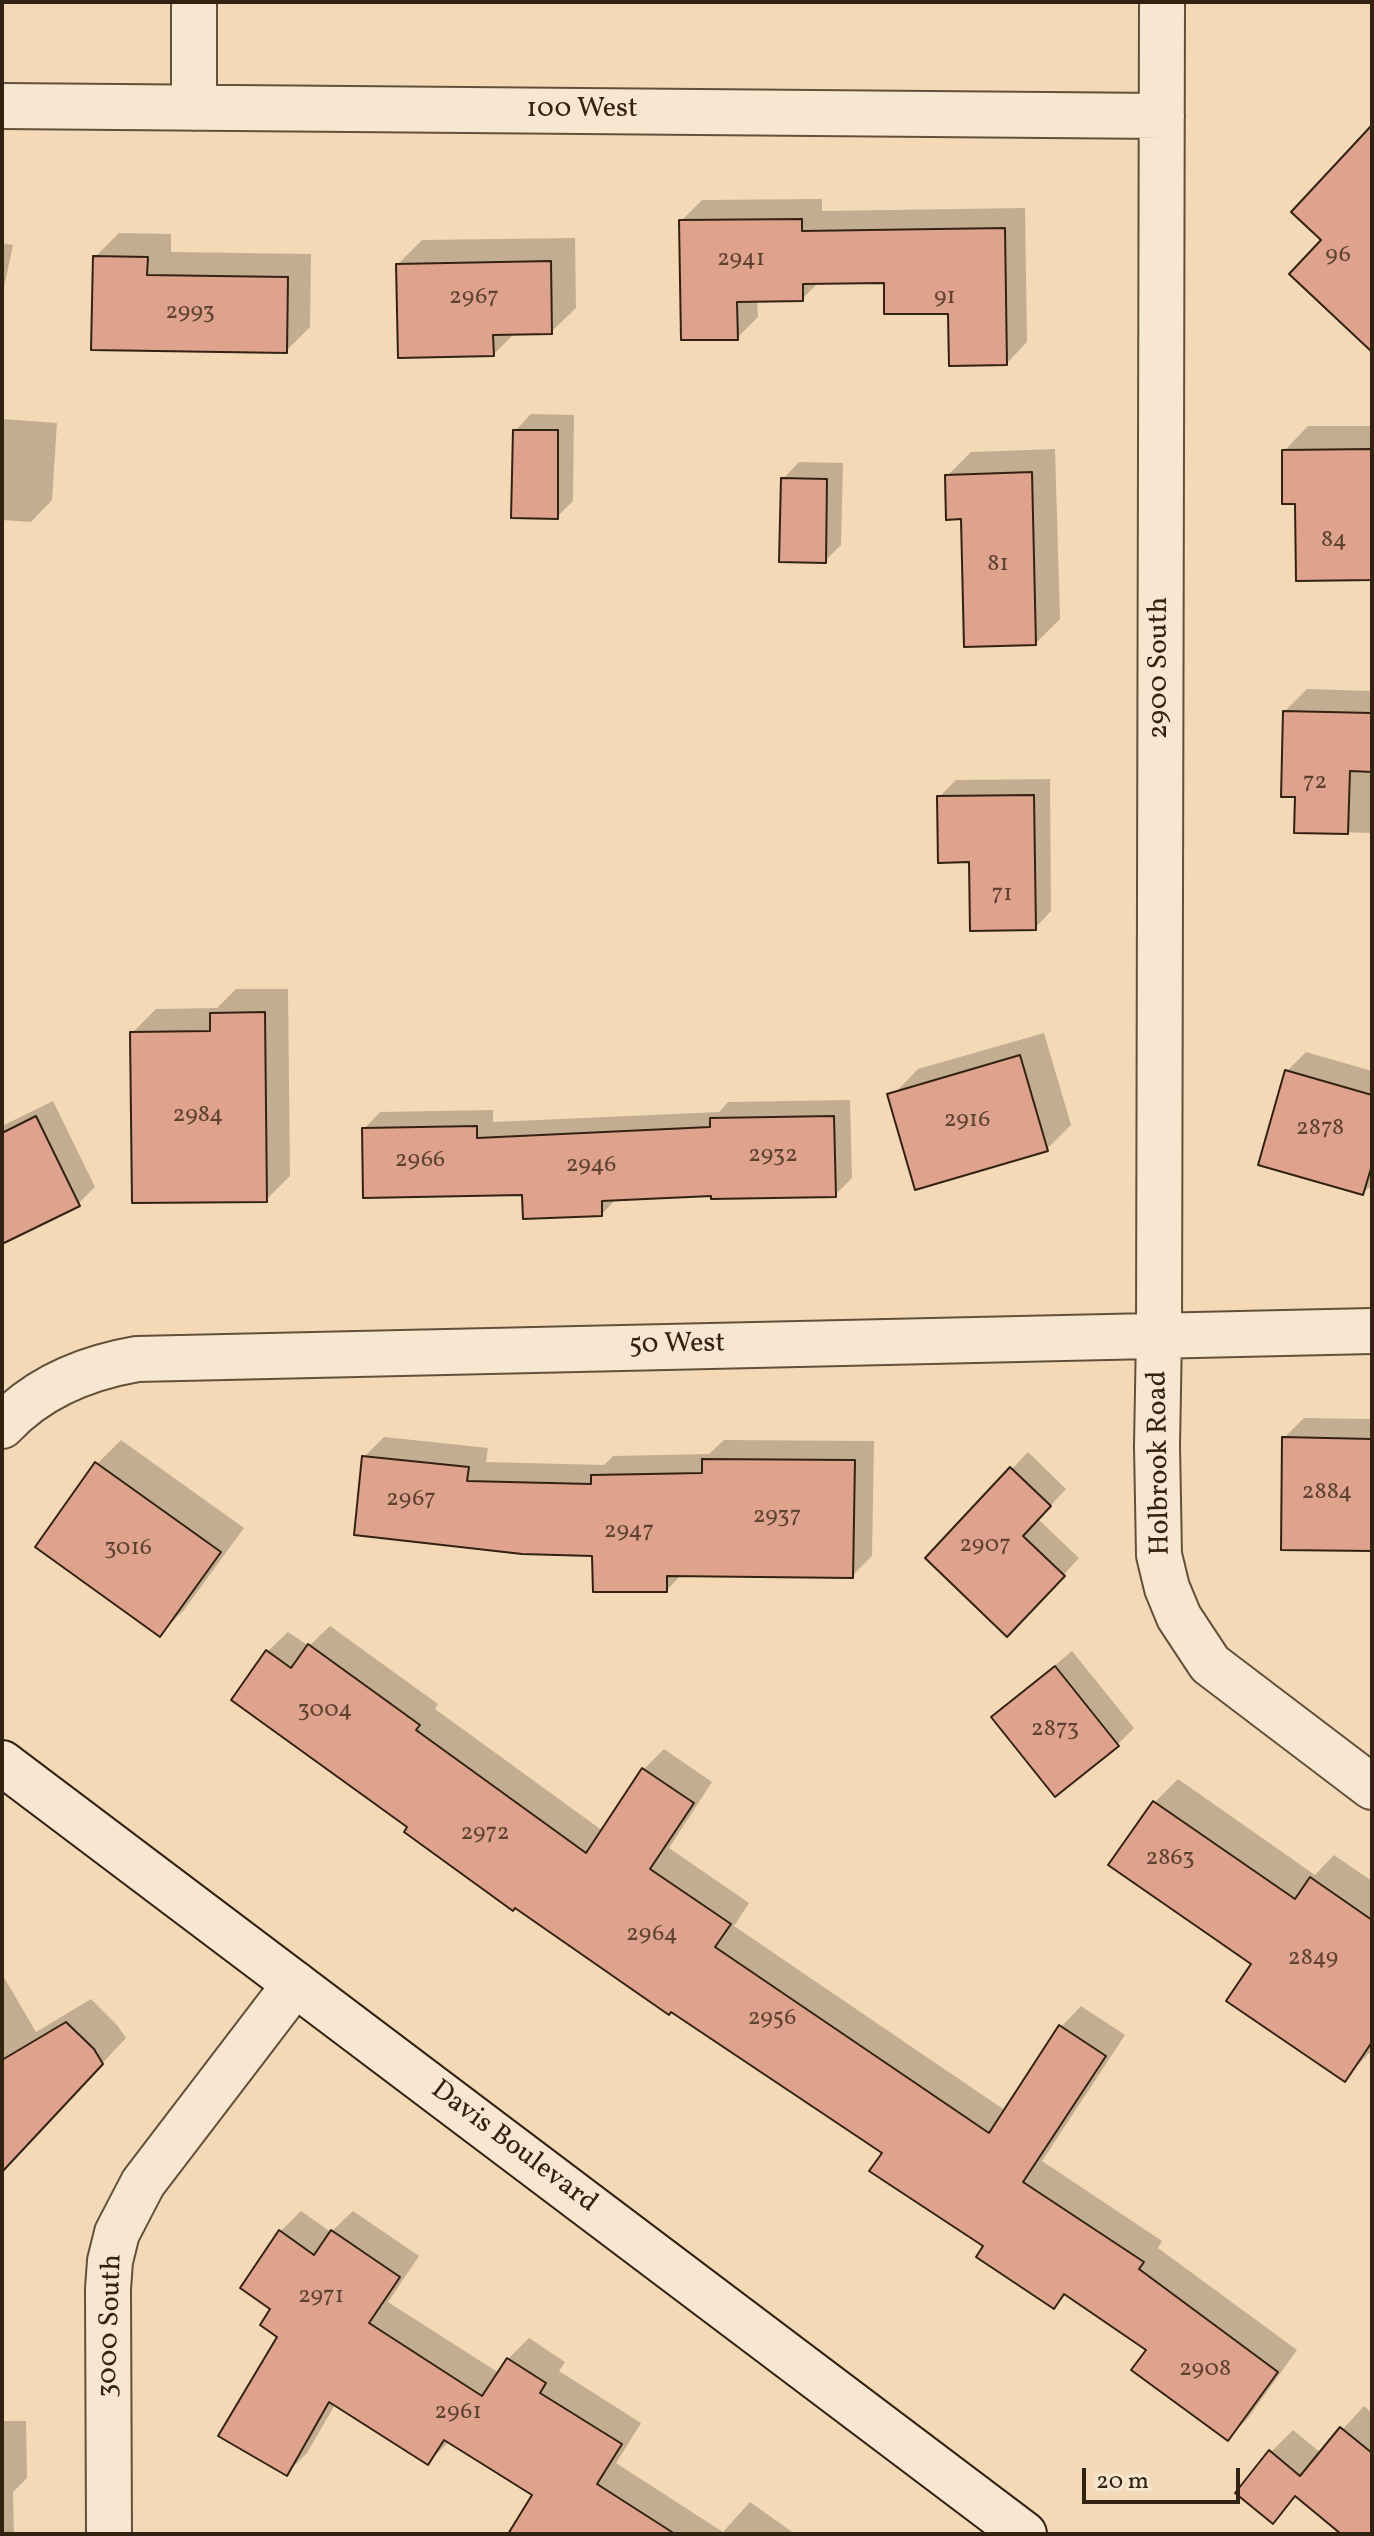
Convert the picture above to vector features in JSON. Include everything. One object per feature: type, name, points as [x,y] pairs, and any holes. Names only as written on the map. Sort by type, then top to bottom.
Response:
[{"type":"street","points":[[194,2],[194,108]]},
{"type":"street","name":"2900 South","points":[[1159,1335],[1162,2]]},
{"type":"street","name":"100 West","points":[[2,106],[1162,116]]},
{"type":"street","name":"50 West","points":[[2,1426],[52,1386],[107,1364],[137,1359],[1372,1331]]},
{"type":"street","name":"Holbrook Road","points":[[1159,1335],[1159,1555],[1167,1588],[1179,1617],[1210,1664],[1372,1787]]},
{"type":"street","name":"Davis Boulevard","points":[[2,1763],[1024,2534]]},
{"type":"street","name":"3000 South","points":[[109,2534],[108,2289],[110,2261],[117,2233],[143,2183],[295,1984]]},
{"type":"building","points":[[1372,125],[1372,352],[1289,274],[1321,240],[1291,212]]},
{"type":"building","points":[[802,219],[802,231],[1005,228],[1007,365],[949,366],[948,314],[884,314],[884,283],[803,284],[803,301],[737,302],[738,340],[681,340],[679,220]]},
{"type":"building","points":[[93,256],[148,257],[147,275],[288,277],[287,353],[91,350]]},
{"type":"building","points":[[551,261],[552,334],[493,335],[494,356],[398,358],[396,264]]},
{"type":"building","points":[[513,430],[558,430],[558,519],[511,518]]},
{"type":"building","points":[[1372,449],[1372,580],[1296,581],[1295,504],[1282,504],[1282,450]]},
{"type":"building","points":[[1032,472],[1036,645],[964,647],[961,519],[946,520],[945,475]]},
{"type":"building","points":[[781,478],[827,479],[826,563],[779,562]]},
{"type":"building","points":[[1283,711],[1372,713],[1372,772],[1350,771],[1348,834],[1294,833],[1295,797],[1281,797]]},
{"type":"building","points":[[1034,795],[1036,930],[970,931],[969,862],[938,863],[937,796]]},
{"type":"building","points":[[265,1012],[267,1202],[132,1203],[130,1032],[210,1031],[210,1013]]},
{"type":"building","points":[[1020,1055],[1048,1151],[915,1190],[887,1094]]},
{"type":"building","points":[[1285,1070],[1372,1095],[1372,1165],[1363,1195],[1258,1165]]},
{"type":"building","points":[[36,1116],[80,1206],[2,1244],[2,1133]]},
{"type":"building","points":[[834,1116],[836,1197],[711,1199],[711,1196],[602,1201],[602,1216],[523,1219],[522,1195],[363,1198],[362,1128],[477,1126],[477,1138],[710,1127],[710,1118]]},
{"type":"building","points":[[1282,1437],[1372,1439],[1372,1551],[1281,1550]]},
{"type":"building","points":[[362,1456],[469,1467],[467,1481],[591,1484],[591,1475],[702,1473],[702,1459],[855,1460],[853,1578],[667,1576],[667,1592],[593,1592],[592,1556],[522,1554],[354,1535]]},
{"type":"building","points":[[95,1462],[221,1552],[160,1637],[35,1547]]},
{"type":"building","points":[[1010,1467],[1051,1506],[1023,1536],[1065,1576],[1007,1637],[925,1558]]},
{"type":"building","points":[[308,1644],[420,1725],[416,1730],[586,1853],[642,1768],[694,1803],[650,1869],[731,1924],[715,1947],[989,2133],[1059,2025],[1106,2056],[1023,2182],[1144,2262],[1139,2269],[1278,2372],[1228,2441],[1131,2370],[1146,2350],[1064,2294],[1054,2309],[976,2257],[983,2246],[869,2171],[882,2153],[671,2012],[669,2015],[515,1908],[513,1911],[404,1832],[407,1827],[231,1700],[266,1650],[291,1668]]},
{"type":"building","points":[[1055,1666],[1119,1746],[1055,1797],[991,1717]]},
{"type":"building","points":[[1153,1801],[1295,1899],[1310,1877],[1372,1920],[1372,2042],[1345,2082],[1226,2001],[1251,1964],[1108,1865]]},
{"type":"building","points":[[66,2022],[94,2049],[103,2064],[2,2172],[2,2060]]},
{"type":"building","points":[[279,2230],[314,2255],[331,2230],[400,2277],[369,2323],[482,2396],[507,2358],[546,2383],[540,2393],[622,2444],[597,2484],[675,2534],[508,2534],[532,2495],[444,2440],[428,2465],[329,2402],[287,2476],[218,2436],[277,2337],[260,2325],[270,2309],[240,2288]]},
{"type":"building","points":[[1340,2427],[1372,2453],[1372,2534],[1341,2534],[1295,2496],[1273,2524],[1235,2493],[1269,2450],[1300,2476]]}]
